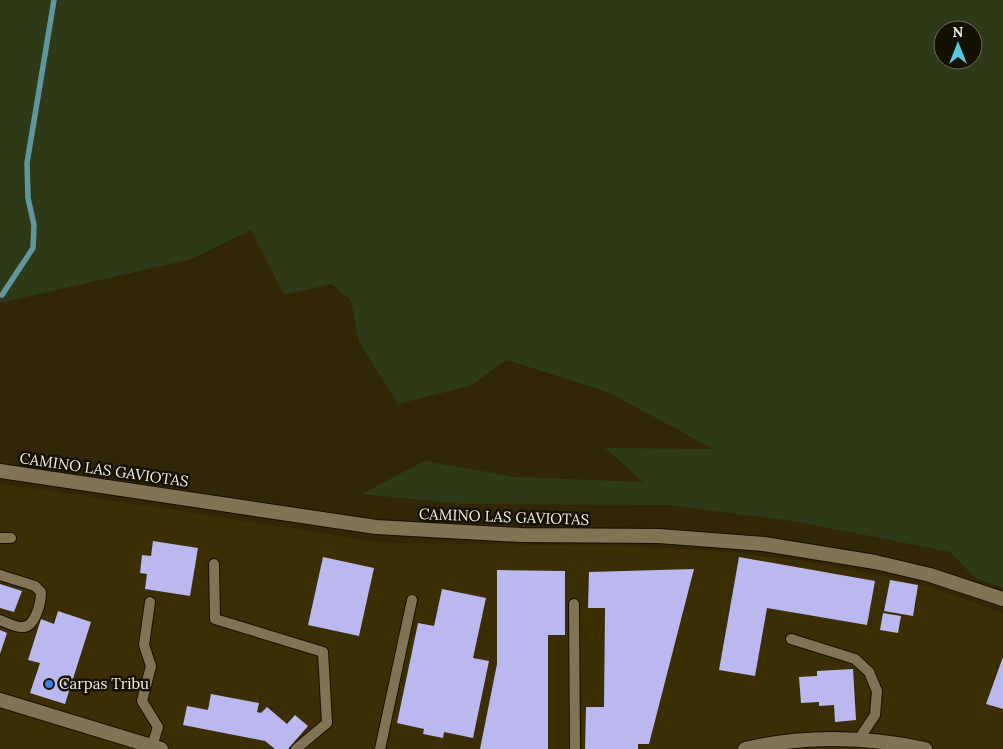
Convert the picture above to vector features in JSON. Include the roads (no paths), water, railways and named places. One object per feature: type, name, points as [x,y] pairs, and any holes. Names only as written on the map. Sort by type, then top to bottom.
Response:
[{"type":"street","name":"CAMINO LAS GAVIOTAS","points":[[0,471],[376,527],[521,535],[659,536],[764,544],[875,562],[930,575],[1003,599]]},
{"type":"street","points":[[0,700],[157,748]]},
{"type":"street","points":[[744,749],[795,740],[859,739],[924,749]]},
{"type":"lane","points":[[0,538],[12,538]]},
{"type":"lane","points":[[214,564],[215,619],[323,652],[327,723],[296,749]]},
{"type":"lane","points":[[0,575],[35,586],[41,592],[41,600],[32,622],[28,626],[22,628],[0,620]]},
{"type":"lane","points":[[380,749],[412,600]]},
{"type":"lane","points":[[150,602],[144,645],[151,666],[142,701],[158,727],[157,748]]},
{"type":"lane","points":[[574,604],[575,749]]},
{"type":"lane","points":[[790,639],[855,659],[870,672],[877,691],[875,715],[859,739]]},
{"type":"waterway","points":[[2,295],[33,248],[34,225],[28,198],[27,163],[54,0]]},
{"type":"place","name":"Carpas Tribu","points":[[49,684]]}]
